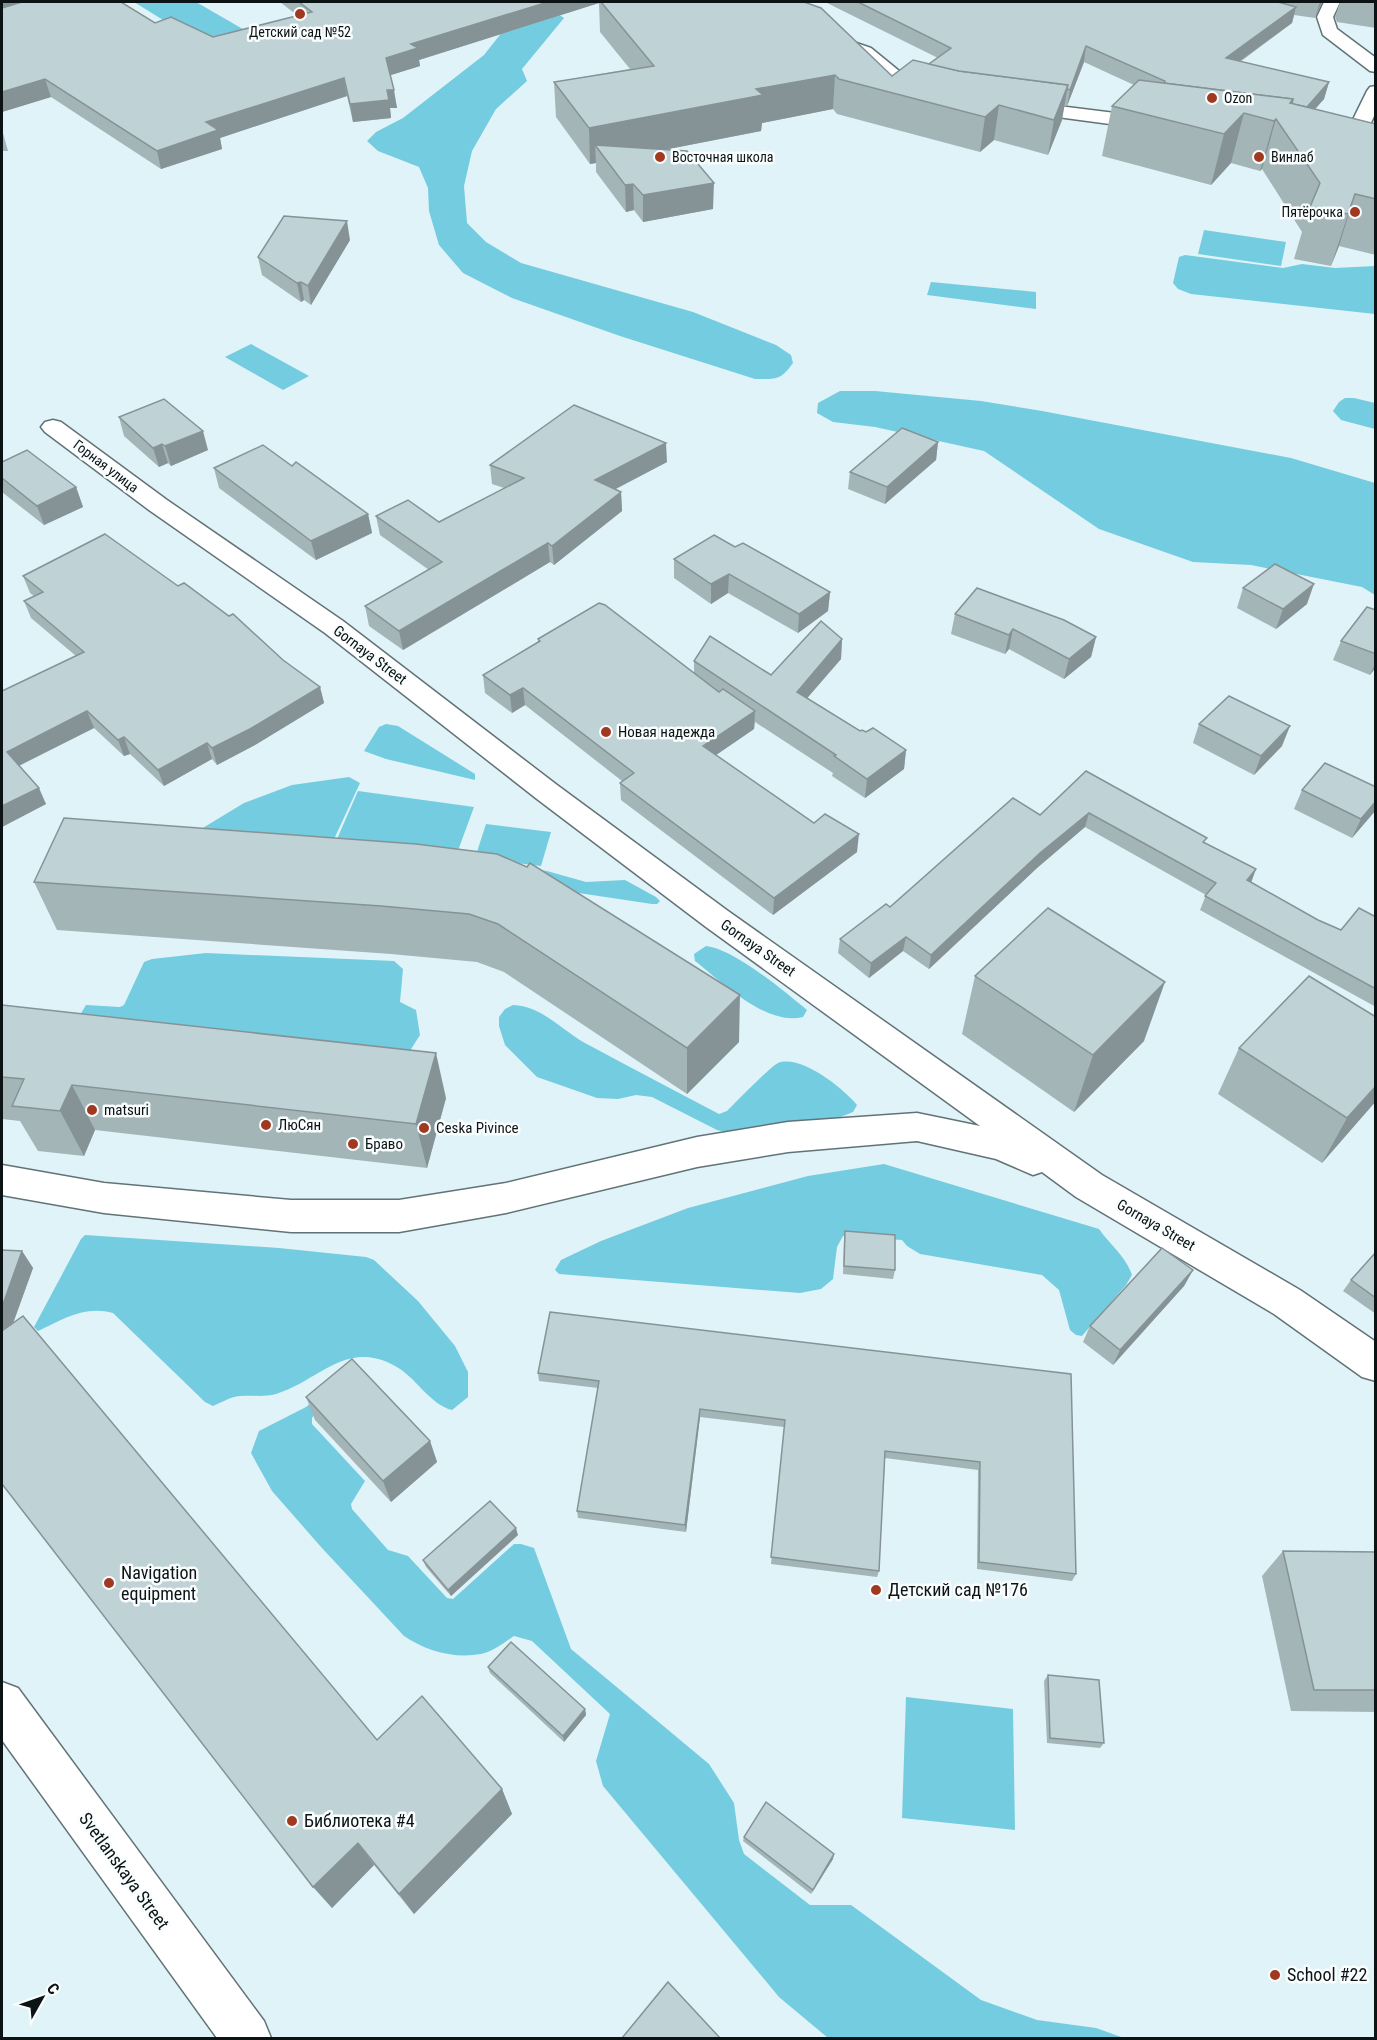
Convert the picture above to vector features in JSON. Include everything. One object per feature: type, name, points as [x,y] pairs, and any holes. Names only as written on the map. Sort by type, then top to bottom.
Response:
[{"type":"street","points":[[1332,2],[1325,17],[1329,31],[1376,67]]},
{"type":"street","points":[[824,35],[938,77]]},
{"type":"street","points":[[865,52],[903,83],[923,92],[945,96]]},
{"type":"street","points":[[1325,147],[1348,150],[1376,91]]},
{"type":"street","points":[[1007,105],[1169,126]]},
{"type":"street","points":[[1334,128],[1357,131]]},
{"type":"street","name":"Gornaya Street","points":[[53,427],[158,505],[334,627],[547,792],[717,919],[1089,1186],[1287,1302],[1376,1364]]},
{"type":"street","points":[[2,1180],[104,1198],[291,1216],[399,1216],[506,1198],[697,1152],[788,1137],[917,1127],[1002,1146],[1089,1186]]},
{"type":"street","name":"Svetlanskaya Street","points":[[2,1704],[247,2038]]},
{"type":"shaded area","points":[[134,2],[196,2],[248,32],[210,49]]},
{"type":"shaded area","points":[[549,8],[564,18],[522,69],[527,81],[496,109],[472,151],[464,186],[467,223],[486,242],[521,263],[693,312],[776,345],[791,355],[793,363],[781,376],[773,379],[755,379],[620,336],[512,298],[463,273],[439,245],[429,211],[428,188],[419,167],[378,151],[367,141],[376,132],[403,118],[484,55],[503,31]]},
{"type":"shaded area","points":[[1204,230],[1286,242],[1281,266],[1198,254]]},
{"type":"shaded area","points":[[1185,255],[1283,268],[1302,264],[1335,268],[1375,266],[1375,314],[1191,294],[1178,289],[1173,283],[1179,257]]},
{"type":"shaded area","points":[[931,282],[1036,292],[1036,309],[927,295]]},
{"type":"shaded area","points":[[251,344],[309,376],[283,390],[225,357]]},
{"type":"shaded area","points":[[840,391],[875,391],[981,401],[1042,411],[1291,458],[1375,483],[1375,595],[1362,587],[1251,565],[1193,562],[1099,529],[984,451],[875,427],[833,422],[817,413],[818,403]]},
{"type":"shaded area","points":[[1345,398],[1375,403],[1375,429],[1341,420],[1333,411]]},
{"type":"shaded area","points":[[386,724],[398,726],[475,774],[475,780],[386,759],[364,751],[379,727]]},
{"type":"shaded area","points":[[349,777],[360,783],[335,837],[336,840],[547,871],[586,882],[625,880],[660,901],[652,904],[512,883],[173,846],[244,803],[292,785]]},
{"type":"shaded area","points":[[358,791],[474,807],[456,856],[337,839]]},
{"type":"shaded area","points":[[486,824],[551,832],[541,866],[475,858]]},
{"type":"shaded area","points":[[706,946],[730,955],[772,982],[807,1010],[803,1017],[789,1018],[774,1015],[732,991],[695,961],[694,954]]},
{"type":"shaded area","points":[[206,953],[394,961],[403,969],[400,1002],[416,1010],[420,1035],[406,1057],[74,1025],[86,1005],[120,1007],[124,1005],[144,962],[152,959]]},
{"type":"shaded area","points":[[513,1005],[533,1009],[585,1043],[719,1114],[727,1111],[774,1066],[787,1062],[810,1068],[832,1082],[857,1105],[853,1112],[838,1118],[738,1135],[717,1130],[652,1097],[636,1095],[618,1099],[597,1098],[537,1077],[505,1045],[499,1026],[499,1017],[505,1009]]},
{"type":"shaded area","points":[[884,1164],[1099,1229],[1121,1256],[1132,1275],[1082,1336],[1070,1330],[1059,1290],[1042,1275],[920,1254],[902,1240],[843,1236],[837,1247],[833,1279],[821,1289],[800,1293],[559,1274],[555,1270],[561,1260],[601,1241],[688,1208],[808,1176]]},
{"type":"shaded area","points":[[85,1235],[279,1248],[366,1257],[374,1260],[418,1301],[455,1346],[468,1372],[468,1397],[452,1410],[444,1407],[395,1366],[378,1359],[362,1357],[333,1365],[276,1394],[234,1397],[213,1406],[205,1402],[113,1313],[84,1312],[74,1314],[38,1331],[34,1327]]},
{"type":"shaded area","points":[[340,1378],[312,1418],[312,1424],[365,1481],[351,1504],[352,1509],[388,1550],[408,1556],[447,1598],[453,1599],[514,1544],[534,1548],[571,1649],[709,1764],[734,1803],[739,1840],[744,1854],[810,1905],[851,1905],[981,2000],[1037,2020],[1096,2028],[1124,2038],[828,2038],[779,1997],[603,1786],[596,1761],[610,1714],[532,1641],[514,1636],[485,1653],[461,1655],[431,1650],[404,1636],[272,1491],[251,1453],[259,1431],[306,1407]]},
{"type":"shaded area","points":[[906,1697],[1013,1709],[1015,1830],[902,1818]]},
{"type":"building","points":[[22,2],[121,2],[155,23],[171,17],[213,37],[312,12],[299,2],[548,2],[411,44],[418,48],[386,58],[394,90],[387,90],[389,100],[350,104],[344,78],[206,122],[218,130],[157,151],[45,79],[2,92],[2,8]]},
{"type":"building","points":[[601,2],[804,2],[821,8],[892,76],[913,60],[959,71],[1068,85],[1054,120],[999,105],[985,117],[839,79],[835,75],[756,89],[763,95],[589,128],[554,82],[654,66]]},
{"type":"building","points":[[858,2],[1278,2],[1296,7],[1226,58],[1329,82],[1307,107],[1292,104],[1293,99],[1164,83],[1165,81],[1086,46],[1070,90],[1067,89],[1068,85],[959,71],[929,64],[951,48]]},
{"type":"building","points":[[1139,80],[1293,99],[1290,103],[1376,124],[1376,199],[1355,194],[1348,214],[1310,207],[1320,183],[1276,119],[1274,121],[1244,113],[1224,134],[1112,106]]},
{"type":"building","points":[[595,145],[687,151],[714,183],[643,195],[633,184],[625,185]]},
{"type":"building","points":[[284,216],[347,221],[308,286],[301,282],[297,283],[258,257]]},
{"type":"building","points":[[164,399],[203,431],[165,446],[162,444],[153,448],[119,417]]},
{"type":"building","points":[[574,405],[666,443],[595,480],[621,492],[552,546],[548,543],[399,631],[365,606],[442,562],[376,516],[408,500],[439,522],[524,478],[490,465]]},
{"type":"building","points":[[902,428],[938,442],[887,487],[850,472]]},
{"type":"building","points":[[263,445],[292,466],[296,462],[368,514],[311,541],[214,468]]},
{"type":"building","points":[[27,450],[76,487],[37,506],[2,478],[2,462]]},
{"type":"building","points":[[105,534],[178,586],[184,583],[229,616],[233,614],[283,660],[320,687],[250,729],[212,748],[207,743],[158,770],[124,737],[118,740],[87,711],[7,752],[39,788],[2,806],[2,691],[84,652],[24,601],[43,592],[23,576]]},
{"type":"building","points":[[714,535],[735,547],[743,543],[830,592],[799,614],[729,574],[711,584],[674,559]]},
{"type":"building","points":[[1275,564],[1314,584],[1283,609],[1243,588]]},
{"type":"building","points":[[977,588],[1064,620],[1096,637],[1069,659],[1013,629],[1009,635],[955,614]]},
{"type":"building","points":[[599,603],[605,605],[719,692],[723,689],[755,711],[703,746],[814,823],[825,814],[859,834],[774,898],[620,783],[634,773],[523,688],[510,695],[483,675]]},
{"type":"building","points":[[1367,607],[1376,610],[1376,654],[1341,641]]},
{"type":"building","points":[[821,621],[842,639],[797,692],[860,731],[866,732],[873,728],[906,750],[867,779],[834,756],[836,755],[694,661],[710,636],[771,675]]},
{"type":"building","points":[[1229,696],[1290,726],[1261,756],[1199,724]]},
{"type":"building","points":[[1325,763],[1376,787],[1376,801],[1361,819],[1302,790]]},
{"type":"building","points":[[1086,771],[1207,838],[1203,842],[1256,869],[1247,880],[1318,920],[1341,930],[1359,908],[1376,917],[1376,989],[1205,896],[1216,883],[1089,813],[1040,853],[931,955],[906,937],[871,963],[840,939],[886,904],[890,907],[1013,798],[1040,815]]},
{"type":"building","points":[[64,818],[416,844],[497,854],[527,867],[530,863],[740,995],[687,1048],[498,924],[469,914],[34,882]]},
{"type":"building","points":[[1048,908],[1165,982],[1093,1055],[975,976]]},
{"type":"building","points":[[1309,976],[1376,1017],[1376,1086],[1347,1118],[1239,1048]]},
{"type":"building","points":[[2,1005],[436,1053],[416,1124],[72,1085],[60,1111],[12,1106],[24,1079],[2,1077]]},
{"type":"building","points":[[845,1231],[895,1235],[895,1270],[844,1266]]},
{"type":"building","points":[[1162,1248],[1193,1270],[1120,1350],[1090,1326]]},
{"type":"building","points":[[2,1250],[22,1251],[2,1307]]},
{"type":"building","points":[[1376,1252],[1376,1298],[1351,1280]]},
{"type":"building","name":"Детский сад №176","points":[[550,1312],[1071,1374],[1076,1574],[979,1562],[980,1462],[885,1451],[879,1571],[771,1557],[785,1420],[700,1409],[685,1525],[577,1511],[599,1381],[538,1373]]},
{"type":"building","points":[[23,1316],[377,1740],[422,1696],[502,1789],[399,1894],[358,1843],[313,1887],[2,1484],[2,1331]]},
{"type":"building","points":[[352,1359],[430,1441],[383,1481],[306,1397]]},
{"type":"building","points":[[490,1501],[516,1528],[448,1590],[423,1560]]},
{"type":"building","points":[[1283,1551],[1376,1552],[1376,1690],[1314,1690]]},
{"type":"building","points":[[511,1642],[585,1709],[563,1736],[488,1667]]},
{"type":"building","points":[[1048,1675],[1099,1680],[1104,1743],[1050,1738]]},
{"type":"building","points":[[766,1802],[834,1854],[813,1890],[744,1837]]},
{"type":"building","points":[[668,1982],[720,2038],[622,2038]]},
{"type":"place","name":"Детский сад №52","points":[[300,14]]},
{"type":"place","name":"Ozon","points":[[1212,98]]},
{"type":"place","name":"Восточная школа","points":[[660,157]]},
{"type":"place","name":"Винлаб","points":[[1259,157]]},
{"type":"place","name":"Пятёрочка","points":[[1355,212]]},
{"type":"place","name":"Новая надежда","points":[[606,732]]},
{"type":"place","name":"matsuri","points":[[92,1110]]},
{"type":"place","name":"ЛюСян","points":[[266,1125]]},
{"type":"place","name":"Ceska Pivince","points":[[424,1128]]},
{"type":"place","name":"Браво","points":[[353,1144]]},
{"type":"place","name":"Navigation equipment","points":[[109,1583]]},
{"type":"place","name":"Детский сад №176","points":[[876,1590]]},
{"type":"place","name":"Библиотека #4","points":[[292,1821]]},
{"type":"place","name":"School #22","points":[[1275,1975]]}]
